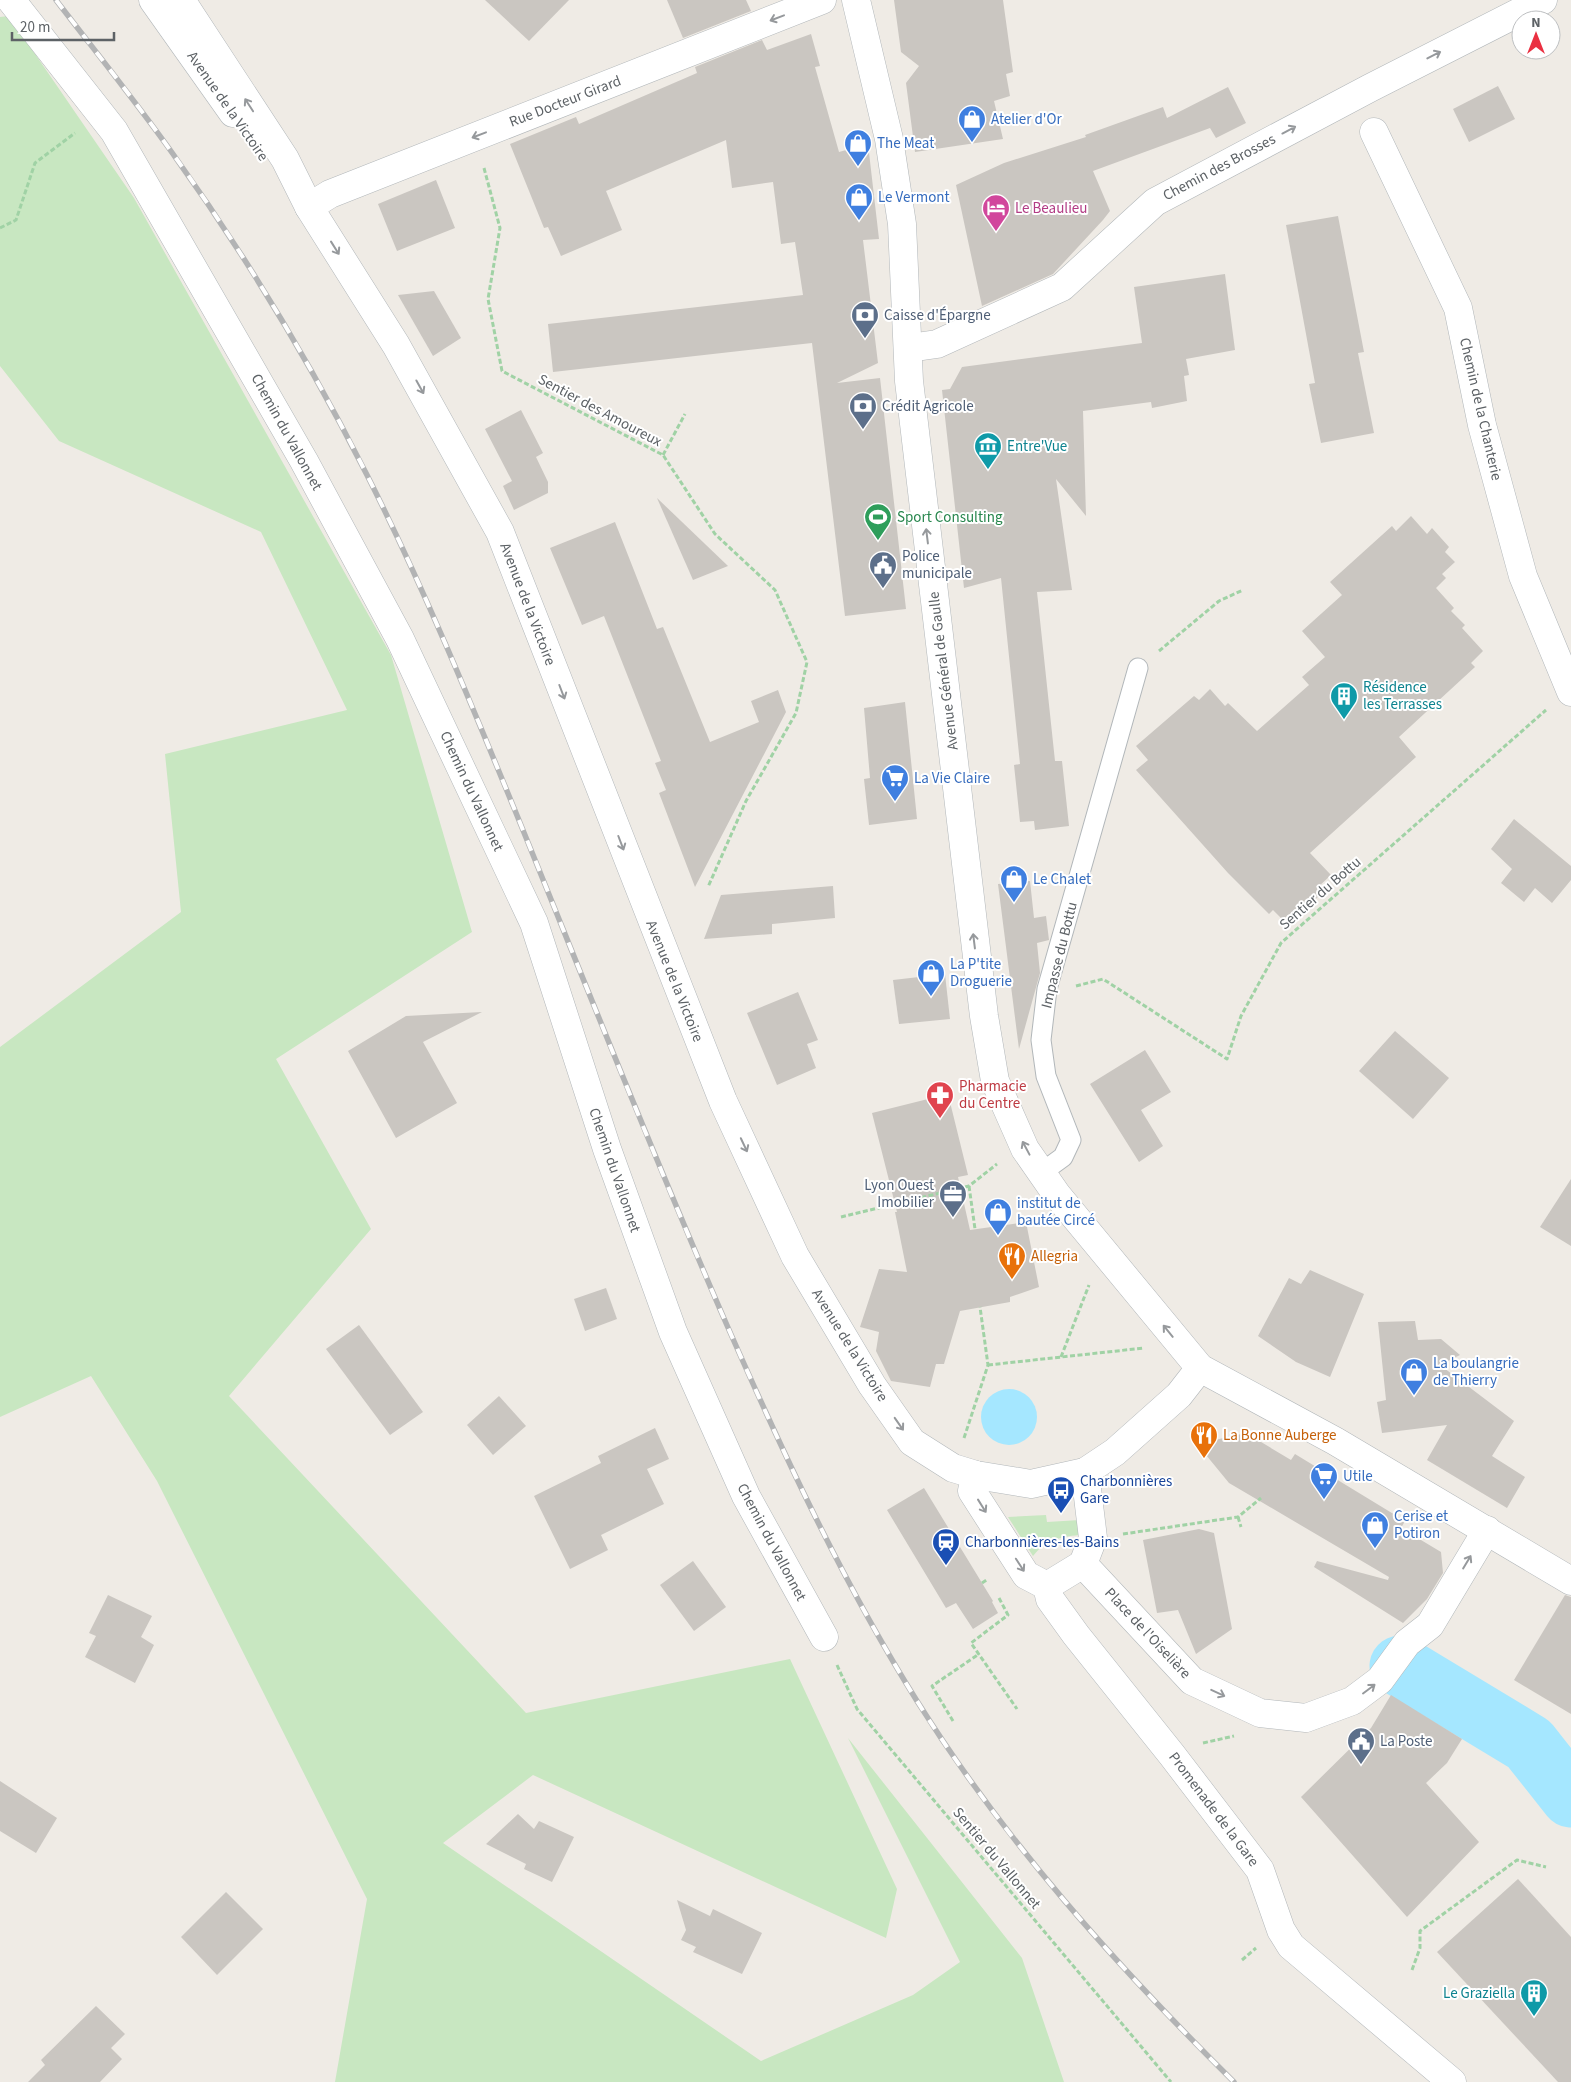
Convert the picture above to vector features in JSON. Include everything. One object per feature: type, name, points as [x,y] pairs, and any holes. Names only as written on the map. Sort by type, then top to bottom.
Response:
[{"type":"street","name":"Chemin du Vallonnet","points":[[11,0],[114,131],[304,461],[400,639],[534,923],[607,1149],[673,1332],[746,1496],[824,1637]]},
{"type":"street","name":"Avenue de la Victoire","points":[[153,0],[270,165],[309,207]]},
{"type":"street","name":"Avenue de la Victoire","points":[[181,0],[284,159],[309,207],[396,345],[500,532],[645,907],[723,1101],[795,1256],[872,1385],[912,1442],[953,1468],[976,1475],[1031,1484],[1085,1472],[1115,1452],[1179,1395],[1200,1368]]},
{"type":"street","name":"Rue Docteur Girard","points":[[309,207],[330,194],[822,0]]},
{"type":"street","name":"Avenue Général de Gaulle","points":[[856,0],[891,148],[902,224],[909,381],[984,1016],[995,1081],[1026,1149],[1057,1196],[1200,1368]]},
{"type":"street","name":"Chemin des Brosses","points":[[909,348],[937,344],[1062,286],[1155,202],[1215,169],[1543,0]]},
{"type":"street","name":"Chemin de la Chanterie","points":[[1374,132],[1458,308],[1482,425],[1523,576],[1570,691]]},
{"type":"street","points":[[1200,1368],[1335,1441],[1571,1581]]},
{"type":"street","points":[[976,1475],[972,1491],[1000,1536],[1026,1575],[1048,1586],[1083,1564],[1093,1538],[1085,1472]]},
{"type":"street","name":"Place de l'Oiselière","points":[[1083,1564],[1192,1681],[1260,1713],[1306,1718],[1352,1701],[1380,1680],[1407,1643],[1430,1625],[1487,1530]]},
{"type":"street","name":"Promenade de la Gare","points":[[1048,1586],[1050,1600],[1076,1635],[1172,1755],[1260,1870],[1281,1930],[1291,1946],[1452,2082]]},
{"type":"lane","name":"Impasse du Bottu","points":[[1042,1173],[1063,1157],[1071,1140],[1046,1076],[1042,1040],[1048,990],[1138,668]]},
{"type":"path","points":[[0,228],[16,220],[35,163],[101,113]]},
{"type":"path","name":"Sentier des Amoureux","points":[[485,170],[500,228],[488,298],[502,371],[663,455],[714,534],[775,590],[807,662],[796,713],[746,801],[708,887]]},
{"type":"path","points":[[663,455],[685,414]]},
{"type":"path","points":[[1138,668],[1219,602],[1243,590]]},
{"type":"path","name":"Sentier du Bottu","points":[[1071,987],[1103,979],[1227,1058],[1241,1016],[1281,943],[1570,691]]},
{"type":"path","points":[[842,1217],[969,1186],[995,1164],[1002,1162]]},
{"type":"path","points":[[969,1186],[975,1229]]},
{"type":"path","points":[[1061,1357],[1089,1286]]},
{"type":"path","points":[[963,1442],[988,1365],[980,1307]]},
{"type":"path","points":[[988,1365],[1138,1349]]},
{"type":"path","points":[[1116,1536],[1238,1517],[1262,1498]]},
{"type":"path","points":[[1238,1517],[1241,1527]]},
{"type":"path","points":[[982,1583],[988,1580]]},
{"type":"path","points":[[999,1598],[1008,1615],[971,1643],[1017,1709]]},
{"type":"path","name":"Sentier du Vallonnet","points":[[824,1637],[857,1709],[1172,2082]]},
{"type":"path","points":[[953,1721],[932,1686],[979,1654]]},
{"type":"path","points":[[1198,1744],[1238,1735]]},
{"type":"path","points":[[1412,1970],[1420,1948],[1420,1931],[1517,1860],[1546,1867]]},
{"type":"path","points":[[1242,1960],[1246,1955]]},
{"type":"green space","points":[[9,16],[134,198],[391,655],[472,932],[276,1059],[371,1229],[229,1396],[526,1713],[790,1659],[897,1889],[886,1938],[533,1775],[443,1843],[761,2061],[913,1995],[960,1962],[848,1738],[1022,1958],[1064,2082],[335,2082],[367,1899],[157,1481],[91,1376],[0,1417],[0,1047],[181,912],[165,754],[347,710],[261,532],[59,441],[0,366],[0,17]]},
{"type":"green space","points":[[1046,1515],[1047,1522],[1080,1520],[1079,1535],[1054,1540],[1043,1546],[1033,1556],[1008,1517]]},
{"type":"water","points":[[1003,1389],[1015,1389],[1025,1393],[1033,1401],[1037,1417],[1033,1433],[1025,1441],[1015,1445],[1003,1445],[993,1441],[985,1433],[981,1423],[981,1411],[985,1401],[993,1393]]},
{"type":"building","points":[[485,0],[569,0],[529,41]]},
{"type":"building","points":[[667,0],[746,0],[751,11],[683,38]]},
{"type":"building","points":[[894,0],[1003,0],[1013,72],[1006,74],[1010,96],[994,101],[1003,139],[915,152],[906,83],[919,66],[901,52]]},
{"type":"building","points":[[811,34],[820,66],[815,67],[839,152],[868,144],[879,239],[863,240],[878,363],[837,383],[880,378],[906,609],[845,616],[812,343],[553,372],[548,324],[803,295],[795,242],[781,244],[773,182],[732,188],[726,140],[606,191],[622,230],[561,256],[548,227],[544,228],[510,144],[576,117],[579,124],[697,73],[695,67],[762,40],[767,50]]},
{"type":"building","points":[[1498,86],[1515,119],[1469,142],[1453,109]]},
{"type":"building","points":[[1228,87],[1246,123],[1216,138],[1210,128],[1093,171],[1110,211],[1103,220],[1053,274],[982,306],[956,185],[1004,163],[1086,137],[1085,135],[1163,107],[1167,118]]},
{"type":"building","points":[[436,180],[455,228],[397,251],[378,204]]},
{"type":"building","points":[[1338,216],[1364,352],[1358,353],[1374,433],[1321,443],[1309,384],[1315,383],[1286,225]]},
{"type":"building","points":[[1225,274],[1235,350],[1186,359],[1189,375],[1184,376],[1187,401],[1152,408],[1151,402],[1083,411],[1086,516],[1056,479],[1072,590],[1037,592],[1055,761],[1062,761],[1069,826],[1035,830],[1034,821],[1020,822],[1014,765],[1020,764],[1001,578],[964,588],[942,390],[950,389],[962,367],[1142,343],[1134,287]]},
{"type":"building","points":[[434,291],[461,338],[433,356],[398,295]]},
{"type":"building","points":[[521,410],[543,453],[536,457],[548,482],[548,493],[514,510],[503,486],[512,481],[485,429]]},
{"type":"building","points":[[657,498],[728,566],[693,580]]},
{"type":"building","name":"Résidence les Terrasses","points":[[1411,516],[1427,534],[1432,528],[1449,547],[1445,552],[1455,562],[1442,574],[1446,578],[1436,588],[1454,608],[1451,611],[1465,625],[1462,628],[1483,651],[1471,663],[1475,667],[1399,737],[1416,757],[1310,853],[1331,875],[1317,888],[1322,893],[1302,912],[1297,908],[1283,920],[1273,910],[1269,914],[1228,873],[1136,770],[1148,760],[1136,746],[1194,696],[1199,700],[1210,689],[1225,706],[1228,703],[1257,731],[1309,685],[1302,677],[1325,657],[1302,631],[1342,595],[1330,582],[1392,526],[1396,531]]},
{"type":"building","points":[[615,522],[657,629],[663,627],[710,742],[759,722],[751,701],[778,690],[786,712],[695,887],[659,793],[666,790],[655,763],[661,761],[604,616],[582,625],[550,548]]},
{"type":"building","points":[[905,702],[917,819],[869,825],[864,779],[870,778],[864,708]]},
{"type":"building","points":[[1514,819],[1571,866],[1571,880],[1552,903],[1535,888],[1524,902],[1501,883],[1512,869],[1491,849]]},
{"type":"building","points":[[1030,881],[1034,918],[1046,916],[1049,940],[1037,943],[1040,973],[1019,1049],[998,884]]},
{"type":"building","points":[[833,886],[835,918],[772,924],[772,934],[704,939],[721,895]]},
{"type":"building","points":[[945,974],[950,1019],[899,1024],[893,980]]},
{"type":"building","points":[[798,992],[818,1040],[807,1044],[816,1068],[777,1085],[747,1013]]},
{"type":"building","points":[[482,1012],[423,1042],[457,1103],[396,1138],[348,1051],[406,1016]]},
{"type":"building","points":[[1395,1031],[1449,1078],[1413,1119],[1359,1071]]},
{"type":"building","points":[[1145,1050],[1171,1092],[1141,1110],[1163,1146],[1139,1162],[1090,1084]]},
{"type":"building","points":[[948,1094],[968,1175],[958,1177],[970,1230],[1026,1222],[1039,1287],[1010,1297],[1010,1302],[960,1311],[944,1364],[936,1364],[930,1387],[891,1381],[876,1351],[879,1332],[860,1327],[879,1269],[907,1272],[895,1212],[897,1212],[872,1113]]},
{"type":"building","points":[[1571,1179],[1571,1246],[1540,1227]]},
{"type":"building","points":[[1310,1270],[1364,1294],[1330,1377],[1296,1362],[1258,1336],[1289,1278],[1301,1284]]},
{"type":"building","points":[[606,1288],[617,1319],[585,1331],[574,1299]]},
{"type":"building","points":[[1415,1321],[1418,1340],[1441,1339],[1460,1355],[1440,1365],[1514,1421],[1492,1456],[1525,1477],[1507,1508],[1427,1460],[1447,1425],[1382,1433],[1377,1402],[1386,1400],[1378,1322]]},
{"type":"building","points":[[359,1325],[423,1412],[390,1435],[326,1349]]},
{"type":"building","points":[[499,1396],[526,1426],[493,1455],[467,1425]]},
{"type":"building","points":[[655,1428],[669,1459],[647,1469],[664,1504],[601,1535],[608,1550],[570,1569],[534,1496],[601,1463],[598,1456]]},
{"type":"building","points":[[1246,1433],[1291,1460],[1295,1454],[1405,1521],[1401,1528],[1441,1552],[1443,1573],[1427,1599],[1403,1623],[1314,1567],[1317,1561],[1388,1580],[1389,1577],[1229,1483],[1197,1444]]},
{"type":"building","name":"Charbonnières-les-Bains","points":[[924,1488],[993,1601],[998,1613],[973,1629],[956,1603],[946,1608],[887,1510]]},
{"type":"building","points":[[1199,1529],[1214,1533],[1232,1629],[1196,1654],[1178,1610],[1157,1613],[1143,1540]]},
{"type":"building","points":[[693,1561],[726,1607],[694,1631],[660,1585]]},
{"type":"building","points":[[108,1595],[152,1616],[141,1637],[154,1645],[135,1683],[85,1657],[96,1636],[89,1633]]},
{"type":"building","points":[[1565,1595],[1571,1597],[1571,1714],[1514,1680]]},
{"type":"building","points":[[1391,1695],[1462,1739],[1447,1763],[1426,1783],[1479,1842],[1407,1917],[1301,1797],[1371,1728]]},
{"type":"building","points":[[0,1781],[57,1818],[36,1853],[0,1831]]},
{"type":"building","points":[[518,1814],[534,1829],[539,1821],[574,1837],[552,1882],[524,1869],[526,1864],[486,1844]]},
{"type":"building","name":"Le Graziella","points":[[1518,1879],[1571,1937],[1571,2082],[1558,2082],[1437,1952]]},
{"type":"building","points":[[226,1892],[263,1929],[217,1975],[181,1937]]},
{"type":"building","points":[[677,1900],[710,1916],[713,1909],[762,1933],[742,1974],[693,1952],[696,1947],[681,1940],[686,1930]]},
{"type":"building","points":[[96,2006],[125,2034],[111,2048],[122,2059],[100,2082],[28,2082],[45,2065],[41,2060]]},
{"type":"waterway","points":[[1400,1666],[1529,1744],[1571,1797]]},
{"type":"railway","points":[[56,0],[159,135],[252,271],[323,392],[367,475],[407,557],[462,682],[645,1131],[726,1323],[769,1420],[815,1516],[890,1656],[951,1753],[1025,1853],[1105,1947],[1234,2082]]},
{"type":"place","name":"Atelier d'Or","points":[[972,143]]},
{"type":"place","name":"The Meat","points":[[858,167]]},
{"type":"place","name":"Le Vermont","points":[[859,221]]},
{"type":"place","name":"Le Beaulieu","points":[[996,232]]},
{"type":"place","name":"Caisse d'Épargne","points":[[865,339]]},
{"type":"place","name":"Crédit Agricole","points":[[863,430]]},
{"type":"place","name":"Entre'Vue","points":[[988,470]]},
{"type":"place","name":"Sport Consulting","points":[[878,541]]},
{"type":"place","name":"Police municipale","points":[[883,589]]},
{"type":"place","name":"Résidence les Terrasses","points":[[1344,720]]},
{"type":"place","name":"La Vie Claire","points":[[895,802]]},
{"type":"place","name":"Le Chalet","points":[[1014,903]]},
{"type":"place","name":"La P'tite Droguerie","points":[[931,997]]},
{"type":"place","name":"Pharmacie du Centre","points":[[940,1119]]},
{"type":"place","name":"Lyon Ouest Imobilier","points":[[953,1218]]},
{"type":"place","name":"institut de bautée Circé","points":[[998,1236]]},
{"type":"place","name":"Allegria","points":[[1012,1280]]},
{"type":"place","name":"La boulangrie de Thierry","points":[[1414,1396]]},
{"type":"place","name":"La Bonne Auberge","points":[[1204,1459]]},
{"type":"place","name":"Utile","points":[[1324,1500]]},
{"type":"place","name":"Charbonnières Gare","points":[[1061,1514]]},
{"type":"place","name":"Cerise et Potiron","points":[[1375,1549]]},
{"type":"place","name":"Charbonnières-les-Bains","points":[[946,1566]]},
{"type":"place","name":"La Poste","points":[[1361,1765]]},
{"type":"place","name":"Le Graziella","points":[[1534,2017]]}]
